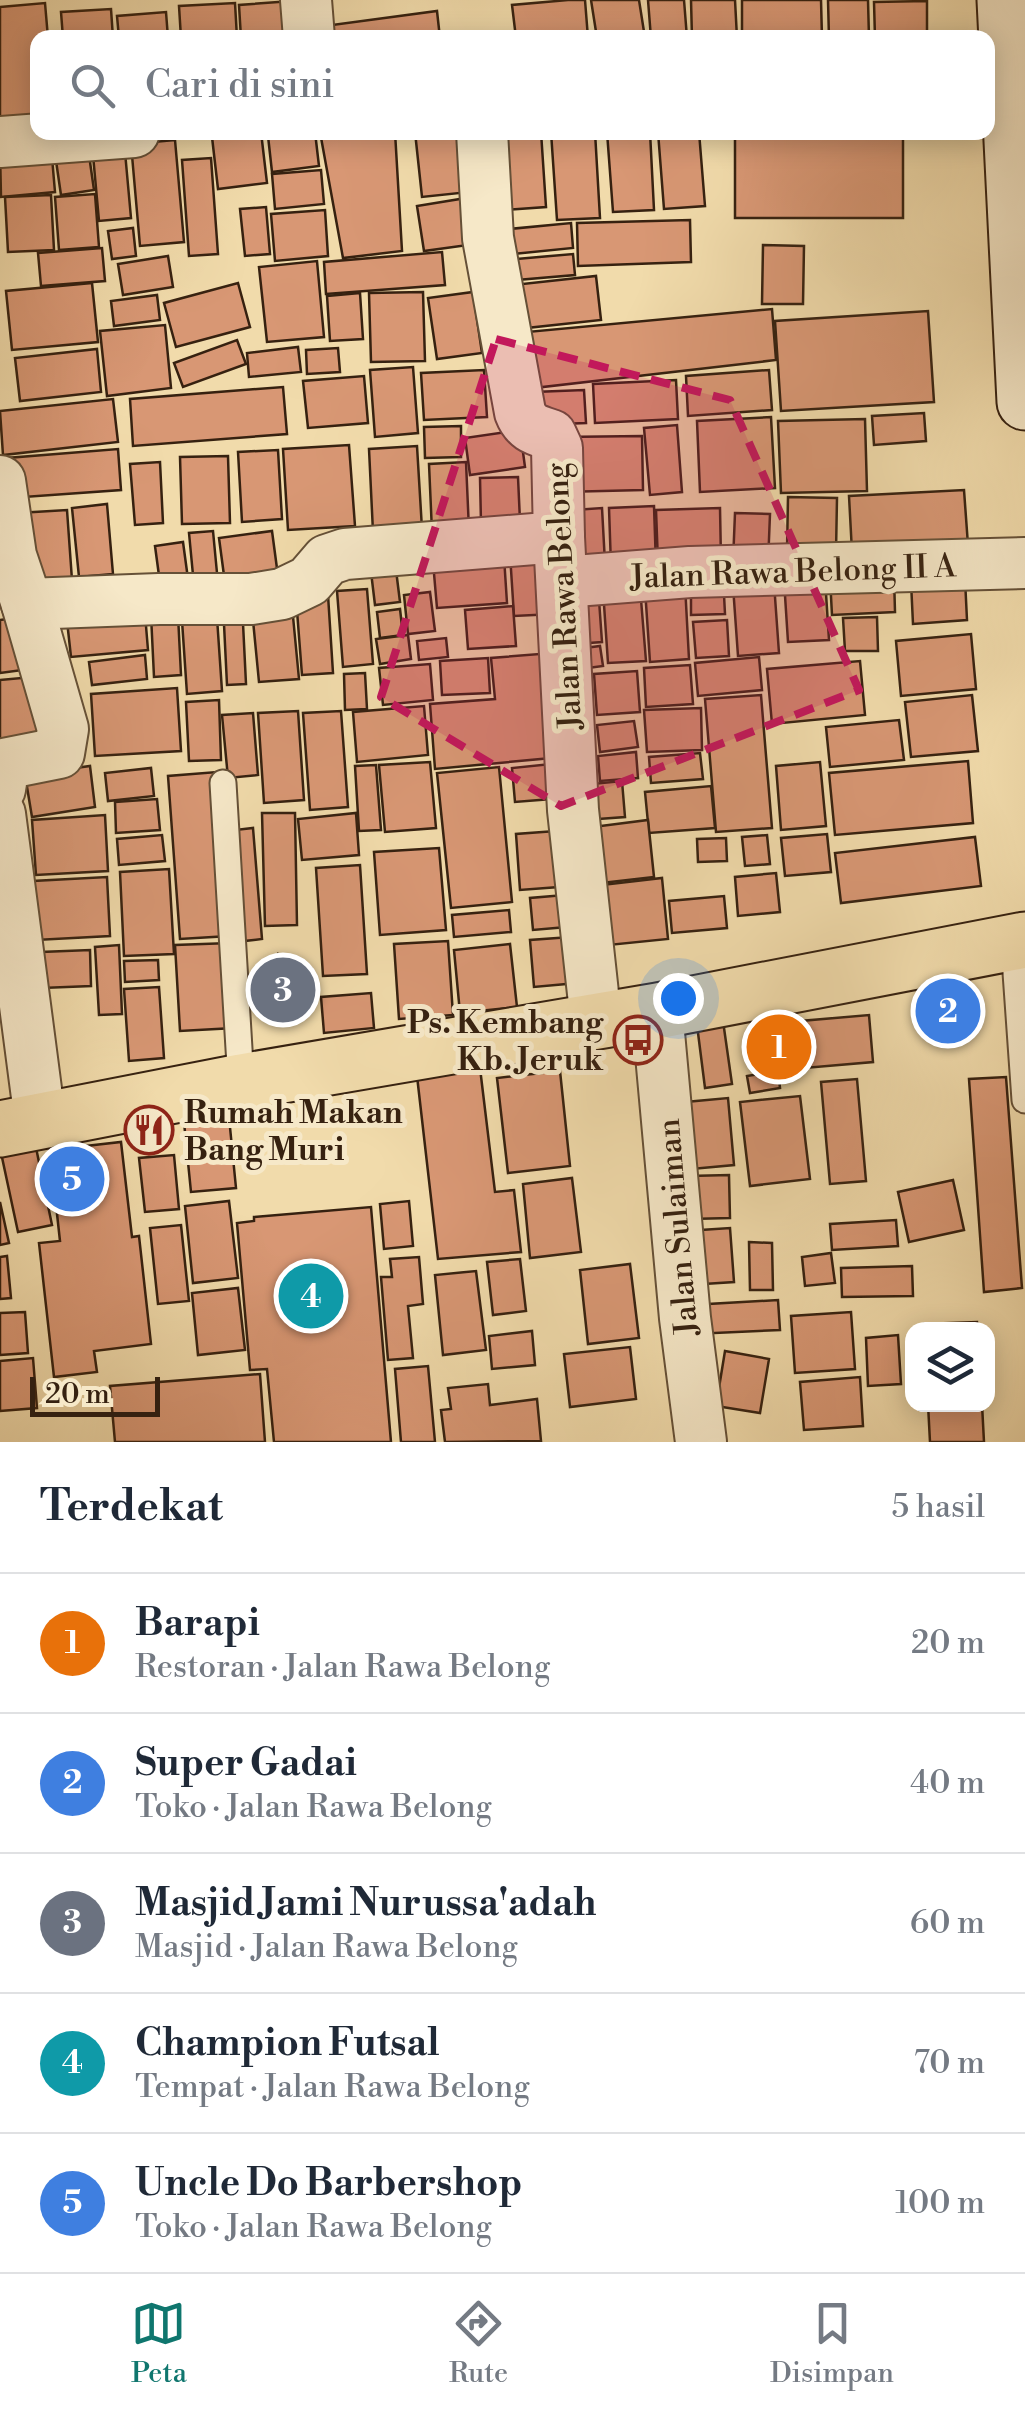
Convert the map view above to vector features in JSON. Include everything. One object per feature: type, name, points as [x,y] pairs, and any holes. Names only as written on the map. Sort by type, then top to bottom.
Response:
[{"type":"main road","points":[[1005,0],[997,57],[1025,402]]},
{"type":"main road","points":[[20,1124],[1021,943]]},
{"type":"street","points":[[306,0],[308,30]]},
{"type":"street","points":[[0,142],[30,140]]},
{"type":"street","name":"Jalan Rawa Belong","points":[[482,140],[488,238],[520,412],[530,428],[552,435],[557,448],[573,810],[596,1021]]},
{"type":"street","points":[[0,482],[11,556],[63,729],[59,753],[4,764],[0,789]]},
{"type":"street","name":"Jalan Rawa Belong II A","points":[[28,604],[251,599],[282,594],[309,581],[327,560],[345,554],[560,559],[690,572],[1025,563]]},
{"type":"street","points":[[0,814],[20,1124]]},
{"type":"street","name":"Jalan Sulaiman","points":[[657,1011],[700,1442]]},
{"type":"lane","points":[[223,783],[242,1082]]},
{"type":"lane","points":[[1021,943],[1025,1100]]},
{"type":"highlighted area","points":[[496,339],[730,400],[859,690],[561,806],[381,697]]},
{"type":"building","points":[[585,0],[587,30],[515,30],[512,5]]},
{"type":"building","points":[[591,0],[639,0],[644,30],[596,30]]},
{"type":"building","points":[[648,0],[684,0],[686,30],[650,30]]},
{"type":"building","points":[[691,0],[735,0],[737,30],[692,30]]},
{"type":"building","points":[[742,0],[821,0],[822,30],[742,30]]},
{"type":"building","points":[[828,0],[868,0],[869,30],[829,30]]},
{"type":"building","points":[[292,1],[294,30],[241,30],[239,5]]},
{"type":"building","points":[[927,1],[927,30],[875,30],[874,2]]},
{"type":"building","points":[[45,3],[47,30],[30,30],[30,116],[0,119],[0,7]]},
{"type":"building","points":[[235,3],[237,30],[180,30],[179,6]]},
{"type":"building","points":[[111,9],[112,30],[62,30],[61,12]]},
{"type":"building","points":[[437,11],[439,30],[317,30],[317,27]]},
{"type":"building","points":[[166,12],[167,30],[118,30],[117,16]]},
{"type":"building","points":[[175,140],[184,242],[140,246],[131,144]]},
{"type":"building","points":[[212,140],[262,140],[267,183],[218,189]]},
{"type":"building","points":[[268,140],[316,140],[319,166],[272,172]]},
{"type":"building","points":[[321,140],[395,140],[402,251],[343,258]]},
{"type":"building","points":[[416,140],[477,140],[479,191],[422,197]]},
{"type":"building","points":[[487,140],[542,140],[546,207],[491,211]]},
{"type":"building","points":[[552,140],[595,140],[600,218],[557,220]]},
{"type":"building","points":[[608,140],[650,140],[654,210],[613,212]]},
{"type":"building","points":[[659,140],[700,140],[705,206],[664,209]]},
{"type":"building","points":[[735,140],[903,140],[903,218],[735,218]]},
{"type":"building","points":[[87,141],[94,190],[61,195],[54,147]]},
{"type":"building","points":[[124,141],[131,218],[99,221],[92,144]]},
{"type":"building","points":[[51,146],[55,192],[1,197],[0,151]]},
{"type":"building","points":[[211,158],[218,254],[189,256],[182,160]]},
{"type":"building","points":[[321,170],[324,204],[275,209],[272,174]]},
{"type":"building","points":[[95,194],[99,247],[59,250],[55,197]]},
{"type":"building","points":[[51,195],[54,250],[8,252],[5,197]]},
{"type":"building","points":[[460,199],[468,245],[424,251],[417,206]]},
{"type":"building","points":[[266,207],[270,254],[245,256],[240,209]]},
{"type":"building","points":[[325,210],[328,256],[275,261],[271,214]]},
{"type":"building","points":[[690,220],[691,262],[578,266],[577,223]]},
{"type":"building","points":[[571,223],[573,248],[502,255],[499,230]]},
{"type":"building","points":[[133,228],[136,256],[112,259],[108,231]]},
{"type":"building","points":[[763,245],[804,246],[803,304],[762,304]]},
{"type":"building","points":[[102,248],[105,281],[41,286],[38,253]]},
{"type":"building","points":[[442,252],[445,285],[326,294],[324,262]]},
{"type":"building","points":[[573,254],[575,275],[506,281],[504,260]]},
{"type":"building","points":[[168,256],[173,287],[123,295],[118,264]]},
{"type":"building","points":[[317,261],[324,337],[267,342],[259,267]]},
{"type":"building","points":[[596,276],[601,320],[517,329],[513,285]]},
{"type":"building","points":[[92,283],[98,342],[12,350],[6,291]]},
{"type":"building","points":[[238,283],[250,327],[176,347],[164,303]]},
{"type":"building","points":[[423,292],[425,361],[371,362],[369,293]]},
{"type":"building","points":[[473,292],[482,353],[437,359],[428,298]]},
{"type":"building","points":[[360,293],[363,339],[330,341],[327,296]]},
{"type":"building","points":[[157,295],[160,320],[114,326],[111,301]]},
{"type":"building","points":[[772,309],[776,360],[525,389],[516,333]]},
{"type":"building","points":[[928,311],[934,402],[781,411],[775,321]]},
{"type":"building","points":[[165,325],[171,388],[107,396],[100,331]]},
{"type":"building","points":[[237,340],[246,364],[183,387],[174,363]]},
{"type":"building","points":[[298,347],[301,372],[249,377],[247,353]]},
{"type":"building","points":[[338,348],[340,372],[307,374],[306,350]]},
{"type":"building","points":[[97,349],[101,392],[20,401],[15,358]]},
{"type":"building","points":[[413,367],[418,433],[375,437],[370,370]]},
{"type":"building","points":[[484,370],[487,417],[424,420],[421,373]]},
{"type":"building","points":[[769,370],[772,410],[688,416],[686,376]]},
{"type":"building","points":[[364,376],[368,423],[308,428],[303,381]]},
{"type":"building","points":[[676,380],[678,419],[595,423],[593,384]]},
{"type":"building","points":[[283,387],[287,434],[133,446],[130,399]]},
{"type":"building","points":[[584,390],[586,423],[535,425],[534,392]]},
{"type":"building","points":[[113,399],[118,442],[3,455],[0,411]]},
{"type":"building","points":[[924,413],[926,441],[874,445],[872,416]]},
{"type":"building","points":[[771,417],[775,488],[700,492],[697,421]]},
{"type":"building","points":[[865,419],[867,491],[781,493],[778,421]]},
{"type":"building","points":[[677,425],[682,492],[650,495],[644,428]]},
{"type":"building","points":[[461,426],[461,457],[425,458],[424,427]]},
{"type":"building","points":[[520,430],[525,467],[470,475],[465,438]]},
{"type":"building","points":[[642,436],[643,490],[562,492],[561,437]]},
{"type":"building","points":[[349,445],[355,526],[288,530],[283,449]]},
{"type":"building","points":[[417,446],[422,529],[373,532],[369,449]]},
{"type":"building","points":[[118,449],[121,490],[10,498],[7,458]]},
{"type":"building","points":[[278,450],[282,519],[242,522],[238,452]]},
{"type":"building","points":[[228,456],[230,523],[182,524],[180,457]]},
{"type":"building","points":[[160,462],[163,523],[135,525],[130,464]]},
{"type":"building","points":[[466,462],[469,530],[432,532],[429,464]]},
{"type":"building","points":[[518,477],[520,521],[481,523],[480,478]]},
{"type":"building","points":[[964,490],[968,545],[852,552],[849,496]]},
{"type":"building","points":[[788,497],[837,498],[836,552],[787,550]]},
{"type":"building","points":[[107,504],[113,574],[79,577],[72,508]]},
{"type":"building","points":[[654,506],[656,565],[611,566],[609,508]]},
{"type":"building","points":[[602,508],[605,563],[563,566],[560,511]]},
{"type":"building","points":[[720,508],[721,560],[658,563],[656,510]]},
{"type":"building","points":[[67,510],[72,580],[23,584],[18,513]]},
{"type":"building","points":[[735,513],[770,514],[768,564],[733,562]]},
{"type":"building","points":[[213,531],[217,573],[193,575],[189,533]]},
{"type":"building","points":[[272,531],[278,576],[225,583],[219,538]]},
{"type":"building","points":[[183,542],[188,579],[160,583],[155,546]]},
{"type":"building","points":[[549,551],[554,614],[514,616],[510,554]]},
{"type":"building","points":[[504,557],[507,603],[437,608],[433,562]]},
{"type":"building","points":[[396,570],[400,602],[375,605],[371,572]]},
{"type":"building","points":[[723,576],[725,614],[691,615],[691,579]]},
{"type":"building","points":[[894,576],[895,612],[832,615],[830,578]]},
{"type":"building","points":[[825,578],[829,640],[788,642],[784,580]]},
{"type":"building","points":[[965,579],[967,620],[913,624],[911,582]]},
{"type":"building","points":[[774,583],[779,653],[738,656],[733,586]]},
{"type":"building","points":[[685,585],[689,659],[650,662],[645,589]]},
{"type":"building","points":[[598,586],[602,642],[575,644],[569,588]]},
{"type":"building","points":[[640,587],[646,661],[608,663],[603,590]]},
{"type":"building","points":[[367,589],[373,664],[343,667],[337,591]]},
{"type":"building","points":[[430,592],[435,631],[408,634],[404,595]]},
{"type":"building","points":[[328,595],[333,673],[302,675],[296,598]]},
{"type":"building","points":[[216,603],[222,691],[187,694],[181,606]]},
{"type":"building","points":[[242,603],[246,684],[227,685],[223,604]]},
{"type":"building","points":[[292,606],[299,679],[259,682],[252,610]]},
{"type":"building","points":[[513,606],[516,646],[468,649],[465,610]]},
{"type":"building","points":[[400,609],[403,635],[380,638],[377,612]]},
{"type":"building","points":[[145,614],[148,650],[71,657],[67,621]]},
{"type":"building","points":[[151,615],[178,615],[181,675],[154,677]]},
{"type":"building","points":[[22,617],[30,669],[0,673],[0,620]]},
{"type":"building","points":[[877,617],[878,651],[845,651],[843,618]]},
{"type":"building","points":[[727,620],[729,656],[696,658],[693,622]]},
{"type":"building","points":[[971,634],[976,689],[901,696],[896,641]]},
{"type":"building","points":[[408,635],[411,659],[380,664],[376,639]]},
{"type":"building","points":[[446,638],[448,657],[419,660],[417,641]]},
{"type":"building","points":[[600,646],[603,666],[580,669],[577,649]]},
{"type":"building","points":[[552,653],[562,757],[435,769],[430,704],[495,699],[491,658]]},
{"type":"building","points":[[145,655],[147,679],[92,685],[89,662]]},
{"type":"building","points":[[759,657],[762,690],[698,696],[695,663]]},
{"type":"building","points":[[488,658],[490,693],[442,695],[440,661]]},
{"type":"building","points":[[860,661],[865,715],[772,724],[767,669]]},
{"type":"building","points":[[430,664],[433,700],[383,705],[379,668]]},
{"type":"building","points":[[690,665],[693,704],[646,707],[644,668]]},
{"type":"building","points":[[637,671],[640,712],[597,715],[594,674]]},
{"type":"building","points":[[365,673],[367,709],[345,710],[344,674]]},
{"type":"building","points":[[32,677],[39,739],[0,743],[0,680]]},
{"type":"building","points":[[177,688],[181,751],[95,756],[91,694]]},
{"type":"building","points":[[761,695],[772,828],[716,832],[705,699]]},
{"type":"building","points":[[972,695],[978,751],[911,757],[905,702]]},
{"type":"building","points":[[219,700],[221,760],[189,761],[186,702]]},
{"type":"building","points":[[424,706],[428,755],[357,762],[353,712]]},
{"type":"building","points":[[701,708],[702,750],[647,752],[644,710]]},
{"type":"building","points":[[298,711],[304,800],[264,803],[258,713]]},
{"type":"building","points":[[341,711],[348,807],[310,810],[303,713]]},
{"type":"building","points":[[253,713],[258,775],[228,778],[222,715]]},
{"type":"building","points":[[899,720],[904,760],[830,767],[826,727]]},
{"type":"building","points":[[634,721],[638,747],[600,752],[597,725]]},
{"type":"building","points":[[636,752],[638,778],[600,781],[598,756]]},
{"type":"building","points":[[700,753],[703,779],[651,783],[649,757]]},
{"type":"building","points":[[968,761],[973,823],[835,835],[829,773]]},
{"type":"building","points":[[430,762],[436,828],[385,832],[379,765]]},
{"type":"building","points":[[820,762],[826,826],[781,830],[776,766]]},
{"type":"building","points":[[561,763],[564,798],[515,802],[512,768]]},
{"type":"building","points":[[376,765],[381,830],[359,831],[355,766]]},
{"type":"building","points":[[90,766],[95,807],[32,817],[25,775]]},
{"type":"building","points":[[499,767],[512,902],[451,908],[437,773]]},
{"type":"building","points":[[151,768],[154,796],[108,801],[105,773]]},
{"type":"building","points":[[217,772],[229,936],[180,939],[168,776]]},
{"type":"building","points":[[622,781],[625,817],[585,820],[582,785]]},
{"type":"building","points":[[711,786],[715,828],[649,833],[645,792]]},
{"type":"building","points":[[157,799],[160,830],[116,833],[115,802]]},
{"type":"building","points":[[262,813],[295,813],[297,925],[265,926]]},
{"type":"building","points":[[356,813],[359,855],[302,860],[298,819]]},
{"type":"building","points":[[105,815],[108,871],[36,875],[32,820]]},
{"type":"building","points":[[648,820],[654,877],[584,885],[577,829]]},
{"type":"building","points":[[253,828],[262,939],[244,941],[235,830]]},
{"type":"building","points":[[569,830],[572,886],[520,890],[516,834]]},
{"type":"building","points":[[827,834],[831,872],[785,876],[781,838]]},
{"type":"building","points":[[162,835],[165,861],[119,865],[117,839]]},
{"type":"building","points":[[767,835],[770,864],[745,866],[742,837]]},
{"type":"building","points":[[975,837],[981,886],[841,903],[835,853]]},
{"type":"building","points":[[726,838],[727,861],[698,862],[697,839]]},
{"type":"building","points":[[439,848],[446,930],[380,935],[374,852]]},
{"type":"building","points":[[360,865],[367,974],[323,976],[316,868]]},
{"type":"building","points":[[169,869],[174,954],[124,956],[120,872]]},
{"type":"building","points":[[776,873],[780,912],[738,916],[735,877]]},
{"type":"building","points":[[107,877],[110,936],[36,940],[33,881]]},
{"type":"building","points":[[662,878],[668,939],[599,946],[593,886]]},
{"type":"building","points":[[576,894],[578,926],[533,930],[530,898]]},
{"type":"building","points":[[724,896],[727,928],[672,933],[669,901]]},
{"type":"building","points":[[509,910],[511,932],[454,937],[452,915]]},
{"type":"building","points":[[584,936],[588,982],[534,987],[530,940]]},
{"type":"building","points":[[448,941],[453,1015],[399,1019],[394,944]]},
{"type":"building","points":[[230,943],[234,1028],[180,1031],[175,945]]},
{"type":"building","points":[[510,944],[517,1007],[460,1013],[454,950]]},
{"type":"building","points":[[119,945],[122,1014],[99,1015],[95,947]]},
{"type":"building","points":[[90,950],[91,986],[42,988],[41,952]]},
{"type":"building","points":[[278,954],[311,968],[289,1025],[256,1011]]},
{"type":"building","points":[[158,960],[159,980],[125,982],[124,961]]},
{"type":"building","points":[[159,987],[164,1058],[129,1061],[124,989]]},
{"type":"building","points":[[371,993],[374,1028],[324,1033],[321,997]]},
{"type":"building","points":[[869,1015],[873,1062],[793,1069],[789,1022]]},
{"type":"building","points":[[723,1021],[732,1084],[705,1088],[697,1025]]},
{"type":"building","points":[[480,1068],[495,1192],[514,1190],[521,1252],[438,1259],[417,1076]]},
{"type":"building","points":[[560,1071],[570,1166],[508,1173],[497,1078]]},
{"type":"building","points":[[778,1071],[780,1088],[750,1093],[747,1076]]},
{"type":"building","points":[[1006,1077],[1022,1288],[984,1292],[969,1079]]},
{"type":"building","points":[[857,1079],[866,1181],[830,1184],[821,1082]]},
{"type":"building","points":[[800,1096],[810,1179],[750,1186],[740,1102]]},
{"type":"building","points":[[728,1098],[734,1165],[681,1170],[675,1103]]},
{"type":"building","points":[[228,1107],[236,1188],[191,1192],[183,1112]]},
{"type":"building","points":[[34,1138],[52,1225],[18,1232],[0,1148]]},
{"type":"building","points":[[121,1142],[132,1237],[139,1236],[151,1344],[94,1351],[97,1372],[54,1377],[39,1243],[60,1241],[50,1150]]},
{"type":"building","points":[[174,1155],[179,1209],[145,1212],[139,1158]]},
{"type":"building","points":[[729,1175],[730,1218],[690,1219],[689,1176]]},
{"type":"building","points":[[572,1178],[581,1252],[530,1258],[523,1184]]},
{"type":"building","points":[[953,1180],[964,1230],[909,1242],[898,1192]]},
{"type":"building","points":[[229,1201],[238,1278],[193,1283],[185,1206]]},
{"type":"building","points":[[409,1201],[413,1246],[384,1249],[380,1204]]},
{"type":"building","points":[[0,1202],[9,1243],[0,1245]]},
{"type":"building","points":[[371,1207],[391,1442],[274,1442],[267,1369],[250,1370],[237,1223],[254,1221],[254,1217]]},
{"type":"building","points":[[896,1220],[898,1246],[832,1250],[830,1224]]},
{"type":"building","points":[[181,1225],[189,1301],[158,1304],[150,1228]]},
{"type":"building","points":[[730,1228],[734,1282],[689,1285],[686,1231]]},
{"type":"building","points":[[749,1242],[772,1243],[773,1290],[750,1290]]},
{"type":"building","points":[[831,1253],[835,1283],[805,1286],[802,1257]]},
{"type":"building","points":[[7,1256],[11,1298],[0,1299],[0,1257]]},
{"type":"building","points":[[419,1257],[423,1304],[408,1306],[413,1358],[388,1360],[381,1277],[392,1277],[390,1259]]},
{"type":"building","points":[[520,1259],[526,1311],[493,1315],[487,1262]]},
{"type":"building","points":[[630,1264],[639,1338],[588,1344],[580,1270]]},
{"type":"building","points":[[912,1266],[913,1296],[842,1297],[841,1268]]},
{"type":"building","points":[[476,1271],[486,1350],[443,1355],[435,1275]]},
{"type":"building","points":[[238,1288],[245,1350],[198,1355],[192,1293]]},
{"type":"building","points":[[778,1300],[780,1330],[693,1334],[691,1305]]},
{"type":"building","points":[[25,1312],[28,1353],[0,1355],[0,1313]]},
{"type":"building","points":[[851,1312],[855,1369],[795,1373],[791,1316]]},
{"type":"building","points":[[532,1331],[535,1365],[492,1369],[489,1336]]},
{"type":"building","points":[[898,1335],[901,1384],[868,1386],[866,1338]]},
{"type":"building","points":[[630,1347],[636,1399],[570,1407],[564,1354]]},
{"type":"building","points":[[725,1351],[769,1359],[760,1413],[716,1406]]},
{"type":"building","points":[[33,1358],[37,1408],[0,1411],[0,1361]]},
{"type":"building","points":[[428,1366],[435,1442],[401,1442],[395,1369]]},
{"type":"building","points":[[260,1374],[265,1442],[115,1442],[110,1386]]},
{"type":"building","points":[[860,1377],[863,1426],[804,1430],[800,1382]]},
{"type":"building","points":[[488,1384],[490,1405],[537,1399],[541,1441],[445,1442],[441,1410],[451,1409],[448,1388]]},
{"type":"building","points":[[928,1412],[982,1412],[984,1442],[930,1442]]},
{"type":"place","name":"Masjid Jami Nurussa'adah","points":[[283,990]]},
{"type":"place","name":"Super Gadai","points":[[948,1011]]},
{"type":"place","name":"Ps. Kembang Kb. Jeruk","points":[[638,1040]]},
{"type":"place","name":"Barapi","points":[[779,1047]]},
{"type":"place","name":"Rumah Makan Bang Muri","points":[[149,1130]]},
{"type":"place","name":"Uncle Do Barbershop","points":[[72,1179]]},
{"type":"place","name":"Champion Futsal","points":[[311,1296]]}]
